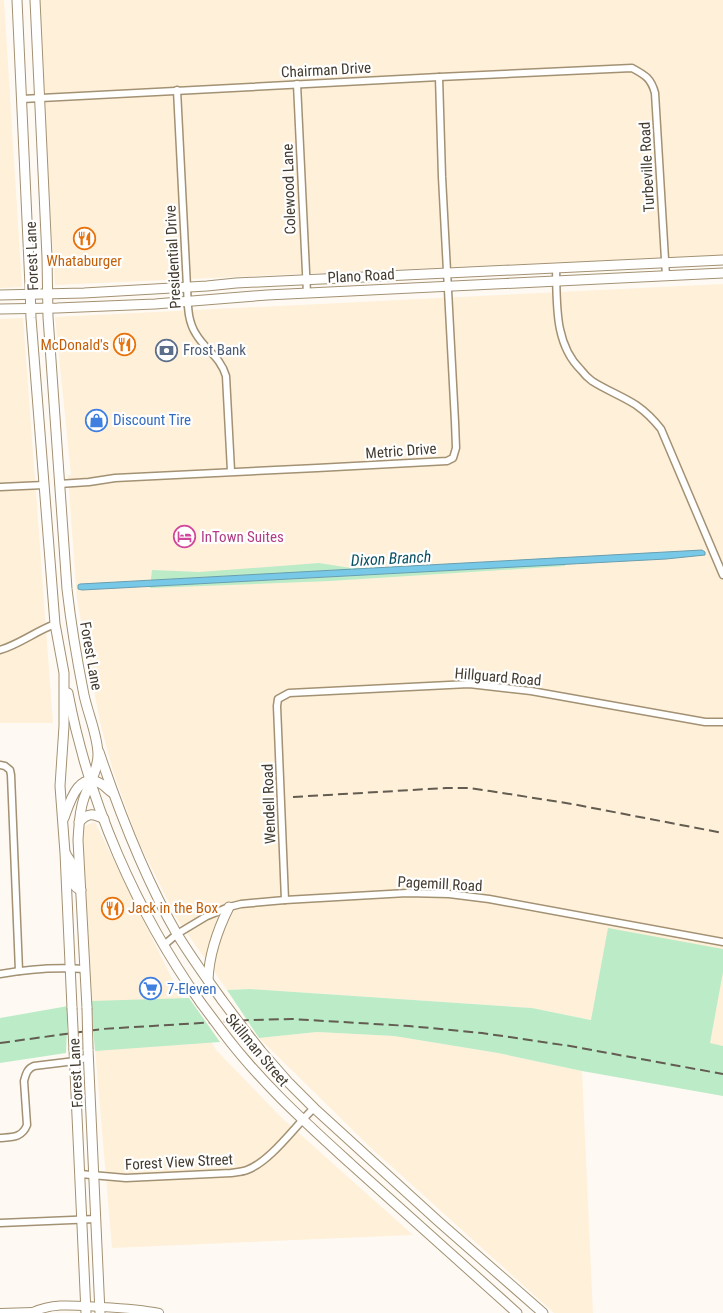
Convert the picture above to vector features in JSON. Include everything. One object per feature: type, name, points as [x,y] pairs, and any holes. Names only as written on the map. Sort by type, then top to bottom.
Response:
[{"type":"main road","name":"Forest Lane","points":[[17,0],[31,294],[30,308],[55,624],[64,673],[64,726],[60,786],[65,853],[86,1310]]},
{"type":"main road","name":"Forest Lane","points":[[35,0],[48,308],[67,589],[70,620],[84,696],[97,745],[98,756],[96,768],[80,808],[78,840],[100,1310]]},
{"type":"main road","name":"Plano Road","points":[[0,295],[187,288],[236,283],[723,260]]},
{"type":"main road","name":"Plano Road","points":[[0,309],[188,302],[267,295],[723,273]]},
{"type":"main road","points":[[44,485],[59,484]]},
{"type":"main road","points":[[55,624],[70,620]]},
{"type":"main road","name":"Skillman Street","points":[[64,673],[78,736],[110,837],[164,945],[201,1003],[274,1093],[426,1233],[517,1313]]},
{"type":"main road","name":"Skillman Street","points":[[97,745],[138,854],[177,934],[199,968],[246,1032],[314,1108],[543,1313]]},
{"type":"main road","points":[[63,820],[74,793],[79,786],[91,780],[102,784],[114,794]]},
{"type":"main road","points":[[79,822],[84,817],[90,815],[96,815],[104,819]]},
{"type":"main road","points":[[65,853],[72,864],[73,885],[76,889],[81,890]]},
{"type":"main road","points":[[208,980],[210,961],[229,907]]},
{"type":"main road","points":[[247,1062],[261,1051]]},
{"type":"main road","points":[[426,1233],[438,1220]]},
{"type":"street","name":"Chairman Drive","points":[[22,99],[439,76],[632,68]]},
{"type":"street","name":"Turbeville Road","points":[[632,68],[647,76],[655,93],[666,276]]},
{"type":"street","name":"Metric Drive","points":[[59,484],[115,478],[231,471],[402,464],[446,461],[453,458],[456,448],[446,274],[439,76]]},
{"type":"street","name":"Colewood Lane","points":[[297,84],[307,293]]},
{"type":"street","name":"Presidential Drive","points":[[177,90],[189,319],[201,341],[224,367],[231,471]]},
{"type":"street","points":[[556,268],[560,332],[567,354],[590,380],[636,405],[662,429],[723,575]]},
{"type":"street","points":[[0,487],[44,485]]},
{"type":"street","points":[[0,650],[55,624]]},
{"type":"street","name":"Hillguard Road","points":[[277,706],[278,698],[289,693],[469,684],[531,691],[705,722],[723,722]]},
{"type":"street","name":"Wendell Road","points":[[277,706],[285,900]]},
{"type":"street","points":[[0,765],[6,766],[10,770],[19,971]]},
{"type":"street","name":"Pagemill Road","points":[[164,945],[177,934],[207,916],[242,904],[407,894],[449,894],[489,899],[723,942]]},
{"type":"street","points":[[0,974],[19,971],[85,969]]},
{"type":"street","points":[[0,1138],[19,1136],[24,1132],[26,1125],[24,1081],[29,1068],[75,1061],[89,1053]]},
{"type":"street","name":"Forest View Street","points":[[80,1174],[126,1178],[231,1173],[248,1170],[262,1162],[314,1108]]},
{"type":"street","points":[[0,1223],[96,1219]]},
{"type":"street","points":[[0,1313],[35,1312],[47,1306],[86,1310],[131,1308],[159,1313]]},
{"type":"shaded area","points":[[0,0],[4,0],[22,287],[0,288]]},
{"type":"shaded area","points":[[37,0],[723,0],[723,255],[55,285]]},
{"type":"shaded area","points":[[723,284],[723,1046],[532,1008],[251,989],[227,990],[177,919],[137,839],[113,771],[100,722],[77,600],[68,475],[71,475],[55,317]]},
{"type":"shaded area","points":[[23,318],[53,723],[0,723],[0,319]]},
{"type":"shaded area","points":[[95,822],[179,993],[217,1051],[282,1118],[413,1235],[112,1248],[91,1001],[82,827]]},
{"type":"shaded area","points":[[317,1032],[394,1036],[498,1053],[582,1071],[593,1313],[554,1313],[370,1147],[259,1038]]},
{"type":"green space","points":[[565,557],[565,566],[330,581],[150,588],[152,570],[199,572],[319,563],[351,568],[415,567]]},
{"type":"green space","points":[[608,928],[723,949],[723,972],[710,1043],[723,1046],[723,1096],[582,1071],[498,1053],[394,1036],[317,1032],[259,1038],[227,990],[250,989],[532,1008],[591,1020]]},
{"type":"green space","points":[[189,998],[220,1042],[95,1051],[91,1001]]},
{"type":"green space","points":[[68,1006],[66,1053],[0,1063],[0,1018]]},
{"type":"water","points":[[702,550],[705,552],[705,555],[666,559],[78,589],[80,584]]},
{"type":"railway","points":[[293,797],[469,788],[572,804],[723,833]]},
{"type":"railway","points":[[0,1043],[102,1029],[292,1019],[409,1026],[482,1033],[570,1046],[723,1074]]},
{"type":"place","name":"Whataburger","points":[[84,238]]},
{"type":"place","name":"McDonald's","points":[[125,345]]},
{"type":"place","name":"Frost Bank","points":[[167,350]]},
{"type":"place","name":"Discount Tire","points":[[97,420]]},
{"type":"place","name":"InTown Suites","points":[[185,537]]},
{"type":"place","name":"Jack in the Box","points":[[112,908]]},
{"type":"place","name":"7-Eleven","points":[[151,989]]},
{"type":"water label","name":"Dixon Branch","points":[[391,558]]}]
